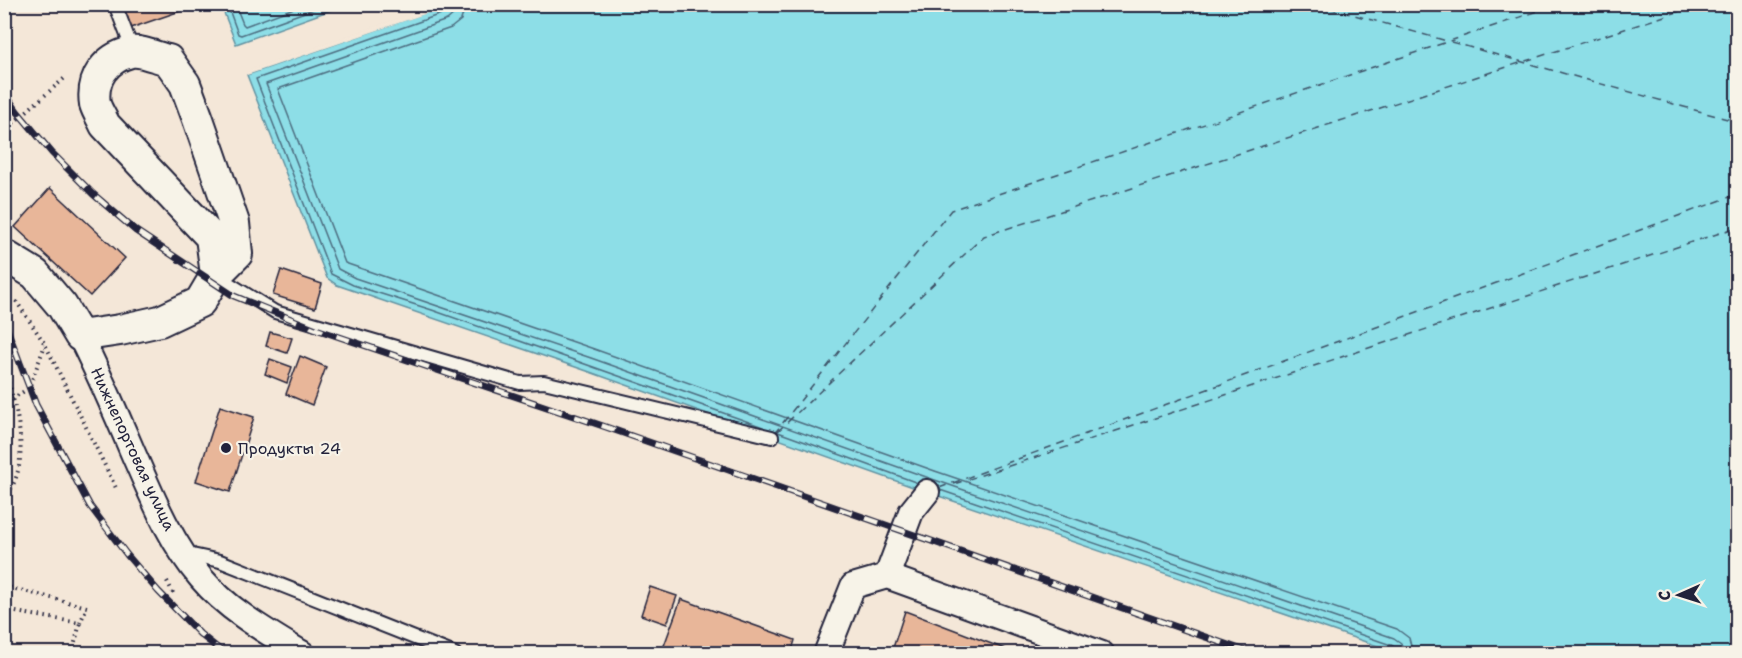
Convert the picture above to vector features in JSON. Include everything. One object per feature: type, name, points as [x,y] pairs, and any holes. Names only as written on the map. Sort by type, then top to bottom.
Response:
[{"type":"street","points":[[80,336],[160,321],[200,302],[216,275],[237,254],[234,223],[184,84],[168,60],[133,52],[119,57],[103,68],[95,86],[95,105],[105,125],[212,237],[216,275]]},
{"type":"street","name":"Нижнепортовая улица","points":[[4,255],[34,274],[62,306],[100,377],[156,505],[183,553],[201,578],[243,618],[303,654]]},
{"type":"street","points":[[887,576],[911,512],[927,492]]},
{"type":"street","points":[[826,654],[852,586],[887,576],[1102,654]]},
{"type":"lane","points":[[115,4],[133,52]]},
{"type":"lane","points":[[216,275],[275,312],[520,382],[544,382],[772,437]]},
{"type":"lane","points":[[183,553],[220,561],[455,654]]},
{"type":"path","points":[[4,131],[71,72]]},
{"type":"path","points":[[16,300],[45,344],[121,497]]},
{"type":"path","points":[[12,399],[29,388],[45,344]]},
{"type":"path","points":[[4,365],[21,438],[19,466],[12,489],[4,499]]},
{"type":"path","points":[[164,576],[174,594]]},
{"type":"path","points":[[4,586],[87,607],[80,623],[72,654]]},
{"type":"path","points":[[4,610],[80,623]]},
{"type":"path","points":[[915,654],[917,649],[929,654]]},
{"type":"water","points":[[451,4],[1737,5],[1737,653],[1398,653],[927,492],[337,285],[327,278],[247,75]]},
{"type":"water","points":[[221,5],[345,5],[236,44]]},
{"type":"pier","points":[[441,4],[451,5],[247,75],[246,72]]},
{"type":"building","points":[[123,4],[188,4],[189,8],[131,28]]},
{"type":"building","points":[[50,188],[125,258],[90,296],[15,227]]},
{"type":"building","points":[[281,270],[322,284],[315,308],[273,295]]},
{"type":"building","points":[[270,332],[292,338],[287,353],[266,346]]},
{"type":"building","points":[[300,356],[326,367],[312,405],[286,394]]},
{"type":"building","points":[[270,359],[292,367],[287,383],[265,374]]},
{"type":"building","name":"Продукты 24","points":[[220,406],[254,417],[230,492],[196,481]]},
{"type":"building","points":[[650,587],[677,596],[667,624],[641,615]]},
{"type":"building","points":[[681,599],[795,640],[791,654],[661,654]]},
{"type":"building","points":[[905,611],[1018,654],[891,654]]},
{"type":"ferry route","points":[[1315,4],[1447,41]]},
{"type":"ferry route","points":[[774,434],[951,210],[1559,4]]},
{"type":"ferry route","points":[[777,432],[984,236],[1702,4]]},
{"type":"ferry route","points":[[1451,42],[1738,122]]},
{"type":"ferry route","points":[[939,488],[1738,194]]},
{"type":"ferry route","points":[[954,484],[1738,227]]},
{"type":"railway","points":[[4,92],[52,153],[93,194],[136,231],[234,296],[316,329],[603,426],[1254,654]]},
{"type":"railway","points":[[4,321],[36,405],[90,506],[158,591],[200,634],[225,654]]},
{"type":"place","name":"Продукты 24","points":[[226,448]]}]
